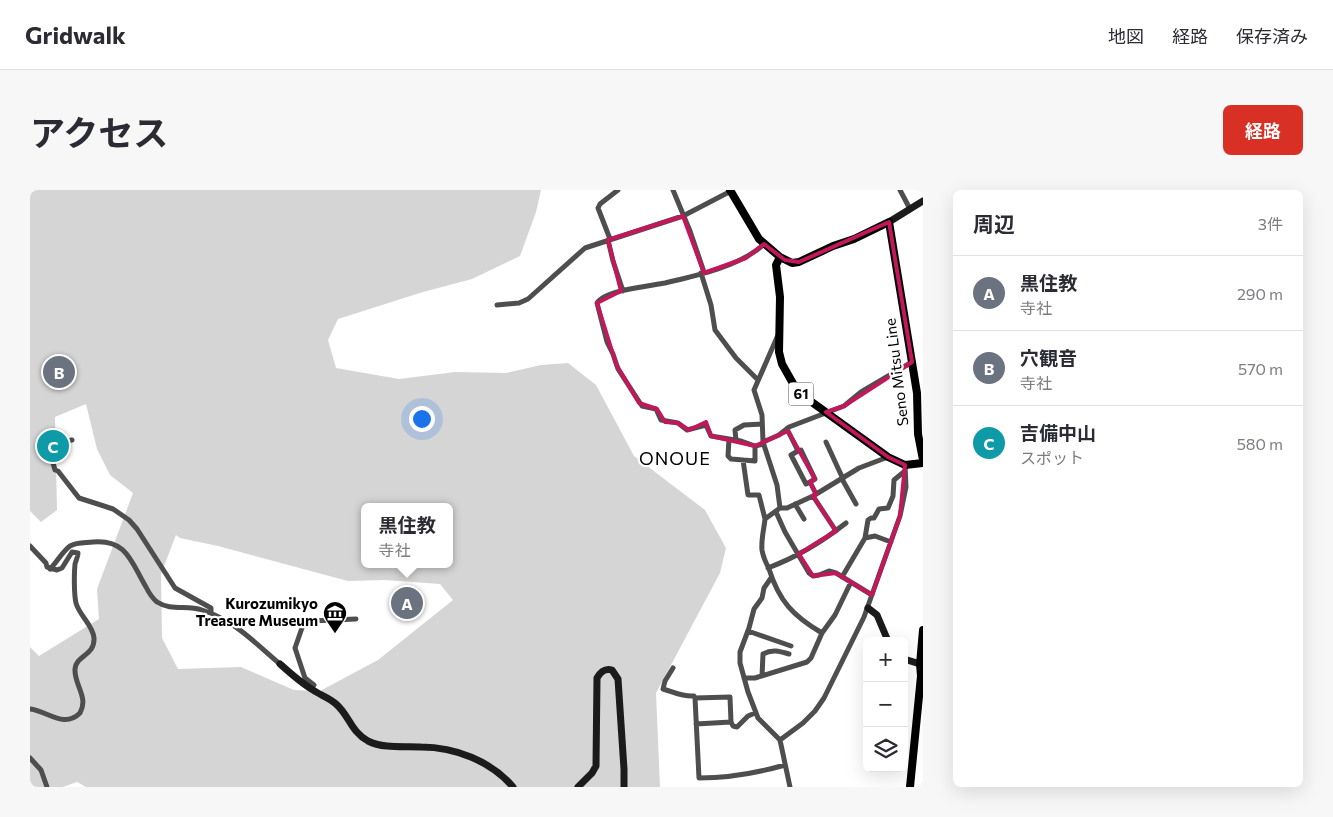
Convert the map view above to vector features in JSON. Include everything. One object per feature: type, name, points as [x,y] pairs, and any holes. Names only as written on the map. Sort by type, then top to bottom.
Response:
[{"type":"main road","points":[[731,191],[751,226],[764,244],[780,257],[792,263],[854,239],[889,222]]},
{"type":"main road","name":"Seno Mitsu Line","points":[[889,222],[917,393],[918,434],[923,461],[905,468]]},
{"type":"main road","name":"61","points":[[780,257],[776,265],[780,297],[778,333],[780,357],[795,387],[826,412],[905,468]]},
{"type":"main road","points":[[910,787],[921,676],[923,630]]},
{"type":"main road","points":[[905,787],[916,677],[921,664]]},
{"type":"street","points":[[618,190],[600,204],[598,208],[609,239],[612,261],[622,291]]},
{"type":"street","points":[[673,190],[690,231],[711,305],[715,330],[736,358],[758,380]]},
{"type":"street","points":[[900,190],[910,209]]},
{"type":"street","points":[[497,305],[519,303],[528,299],[585,248],[683,216],[731,191]]},
{"type":"street","points":[[889,222],[923,201]]},
{"type":"street","points":[[764,244],[746,258],[726,266],[678,280],[622,291],[605,296],[597,302],[606,342],[613,354],[618,369],[642,406],[656,409],[659,417],[665,422],[678,423],[689,430],[706,425],[711,436],[736,440],[755,446],[787,429],[844,406],[861,392],[912,362]]},
{"type":"street","points":[[778,333],[754,390],[762,415],[763,443],[777,484],[778,510],[785,532],[813,576],[829,571],[872,595]]},
{"type":"street","points":[[736,440],[735,430],[744,425],[762,424]]},
{"type":"street","points":[[787,429],[798,451],[801,450],[815,479],[806,484],[791,455],[798,451]]},
{"type":"street","points":[[729,439],[729,458],[755,461],[755,446]]},
{"type":"street","points":[[72,440],[48,446],[54,470],[58,471],[79,498],[113,509],[129,520],[137,528],[175,588],[211,608],[211,613]]},
{"type":"street","points":[[826,442],[842,479],[856,504]]},
{"type":"street","points":[[765,519],[778,510],[787,508],[815,495],[859,468],[888,457]]},
{"type":"street","points":[[743,460],[748,495],[759,495],[765,519],[762,553],[771,578],[783,602],[808,624],[822,632]]},
{"type":"street","points":[[842,577],[865,538],[868,520],[874,518],[880,509],[888,508],[893,496],[894,480],[905,468]]},
{"type":"street","points":[[780,740],[803,723],[824,698],[868,608],[900,516],[904,499],[905,468]]},
{"type":"street","points":[[810,482],[815,495],[836,531]]},
{"type":"street","points":[[795,504],[804,519]]},
{"type":"street","points":[[768,568],[799,554],[846,523]]},
{"type":"street","points":[[865,538],[875,536],[891,542]]},
{"type":"street","points":[[50,569],[75,544],[110,542],[122,548],[151,596],[157,602],[173,608],[201,609],[228,620],[312,689],[336,703],[348,722],[368,740],[382,746],[442,748],[460,753],[495,771],[513,787]]},
{"type":"street","points":[[30,546],[50,569],[60,570],[70,553],[73,551],[78,553],[76,565],[76,603],[92,630],[94,642],[91,649],[78,660],[75,668],[84,701],[78,716],[64,721],[30,709]]},
{"type":"street","points":[[30,555],[36,553]]},
{"type":"street","points":[[771,578],[764,588],[762,598],[754,609],[740,652],[740,663],[755,713],[780,740],[790,787]]},
{"type":"street","points":[[744,678],[762,676],[807,662],[811,658],[822,632],[835,615],[851,582]]},
{"type":"street","points":[[868,608],[877,615],[886,637]]},
{"type":"street","points":[[312,689],[314,685],[305,678],[295,648],[303,625],[311,621],[356,619]]},
{"type":"street","points":[[748,631],[791,646]]},
{"type":"street","points":[[762,676],[763,654],[778,650],[789,654]]},
{"type":"street","points":[[908,660],[921,664]]},
{"type":"street","points":[[673,668],[665,681],[663,689],[675,692],[683,697],[730,697],[731,722],[733,726],[737,727],[748,716],[755,713]]},
{"type":"street","points":[[578,787],[592,773],[596,766],[597,678],[603,670],[607,669],[612,670],[618,679],[624,787]]},
{"type":"street","points":[[695,698],[698,778],[716,778],[759,772],[785,765]]},
{"type":"street","points":[[696,724],[731,722]]},
{"type":"street","points":[[30,758],[41,770],[47,787]]},
{"type":"highlighted area","points":[[683,216],[704,273],[746,258],[764,244],[785,260],[799,262],[889,222],[912,362],[844,406],[826,412],[888,457],[905,465],[900,516],[872,595],[836,573],[813,576],[799,554],[836,531],[813,496],[816,494],[810,482],[815,479],[788,431],[755,446],[711,436],[706,422],[689,430],[678,423],[665,422],[657,409],[639,403],[616,364],[597,303],[621,291],[608,240]]},
{"type":"shaded area","points":[[30,190],[541,190],[536,212],[520,256],[472,279],[423,292],[338,319],[328,340],[336,368],[399,379],[455,372],[506,373],[541,365],[568,363],[596,385],[634,456],[705,510],[726,548],[720,573],[656,693],[660,787],[86,787],[77,782],[63,787],[30,787],[30,647],[39,656],[99,619],[97,589],[133,493],[110,475],[97,449],[86,404],[55,417],[57,510],[41,522],[30,511]],"holes":[[[176,535],[180,538],[218,546],[348,581],[385,580],[440,584],[453,600],[378,660],[320,691],[294,690],[241,667],[178,669],[162,638],[161,574]]]},
{"type":"place","name":"穴観音","points":[[59,372]]},
{"type":"place","name":"吉備中山","points":[[53,446]]},
{"type":"place","name":"黒住教","points":[[407,603]]},
{"type":"place","name":"Kurozumikyo Treasure Museum","points":[[335,634]]},
{"type":"district","name":"ONOUE","points":[[675,459]]}]
